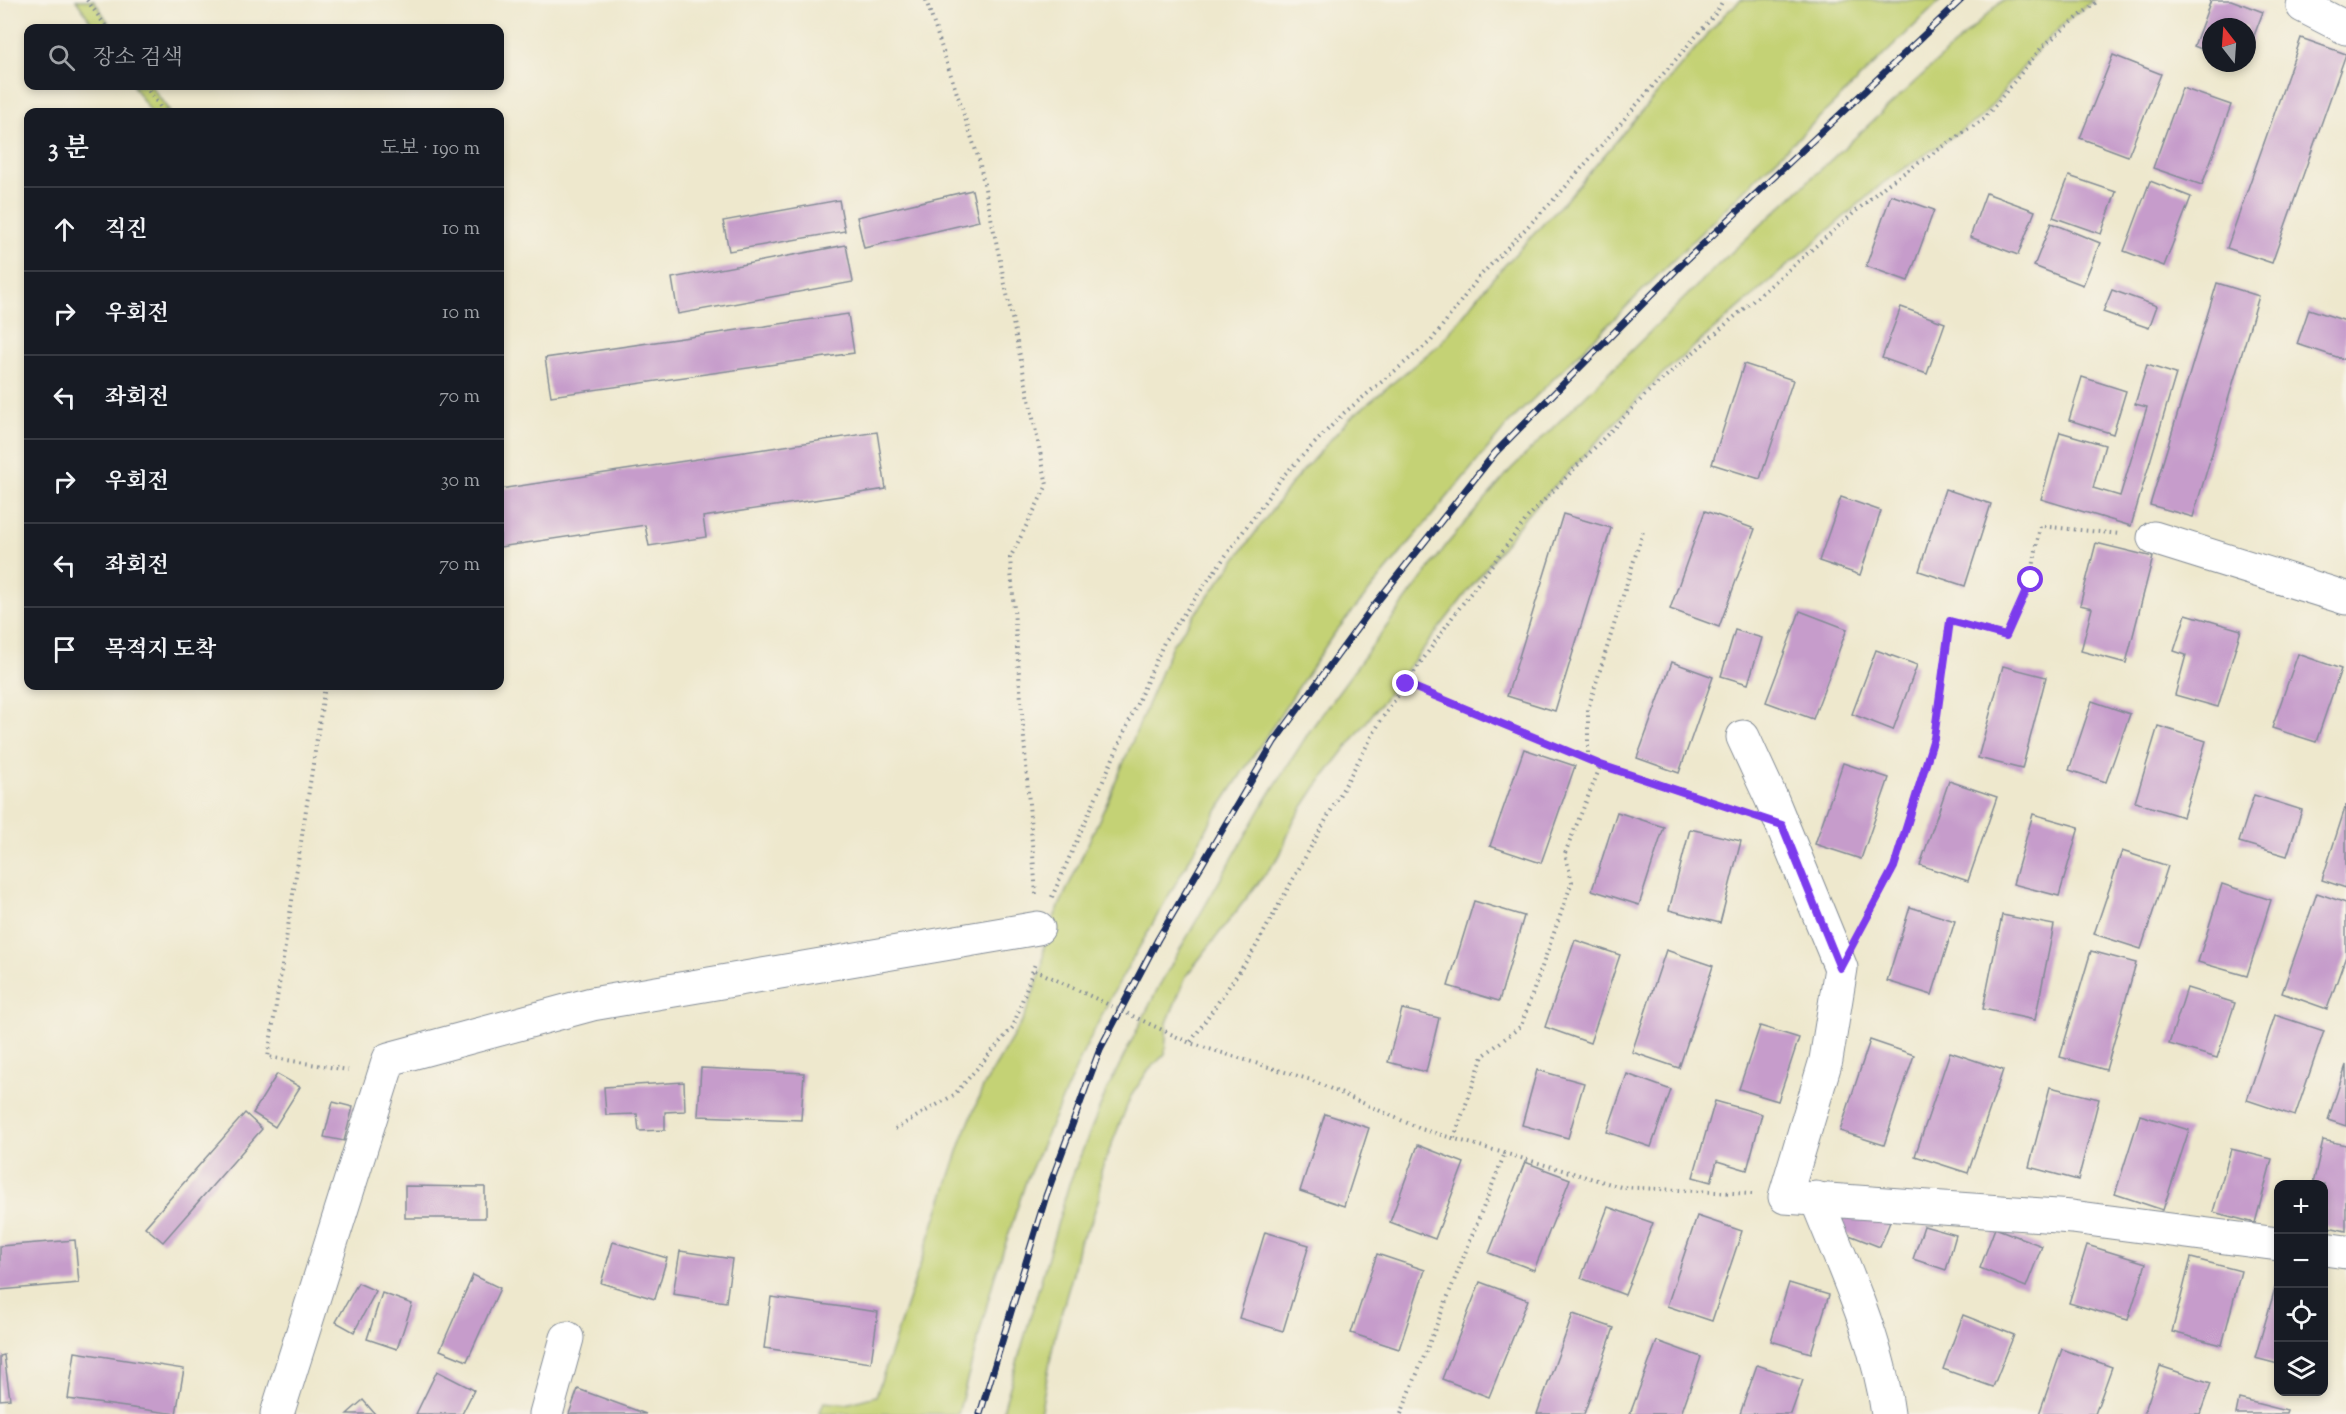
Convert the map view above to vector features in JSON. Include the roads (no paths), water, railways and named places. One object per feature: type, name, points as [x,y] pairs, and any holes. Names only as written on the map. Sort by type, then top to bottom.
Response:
[{"type":"street","points":[[2303,6],[2346,28]]},
{"type":"street","points":[[2154,538],[2346,598]]},
{"type":"street","points":[[1743,737],[1782,825],[1840,968],[1801,1197],[1864,1321],[1886,1394],[1888,1414]]},
{"type":"street","points":[[277,1414],[389,1059],[592,1004],[1038,928]]},
{"type":"street","points":[[1801,1197],[2072,1217],[2274,1243]]},
{"type":"street","points":[[2328,1250],[2346,1252]]},
{"type":"street","points":[[546,1414],[567,1338]]},
{"type":"railway","points":[[980,1414],[1046,1196],[1100,1049],[1158,939],[1274,742],[1372,608],[1495,453],[1682,264],[1961,0]]}]
